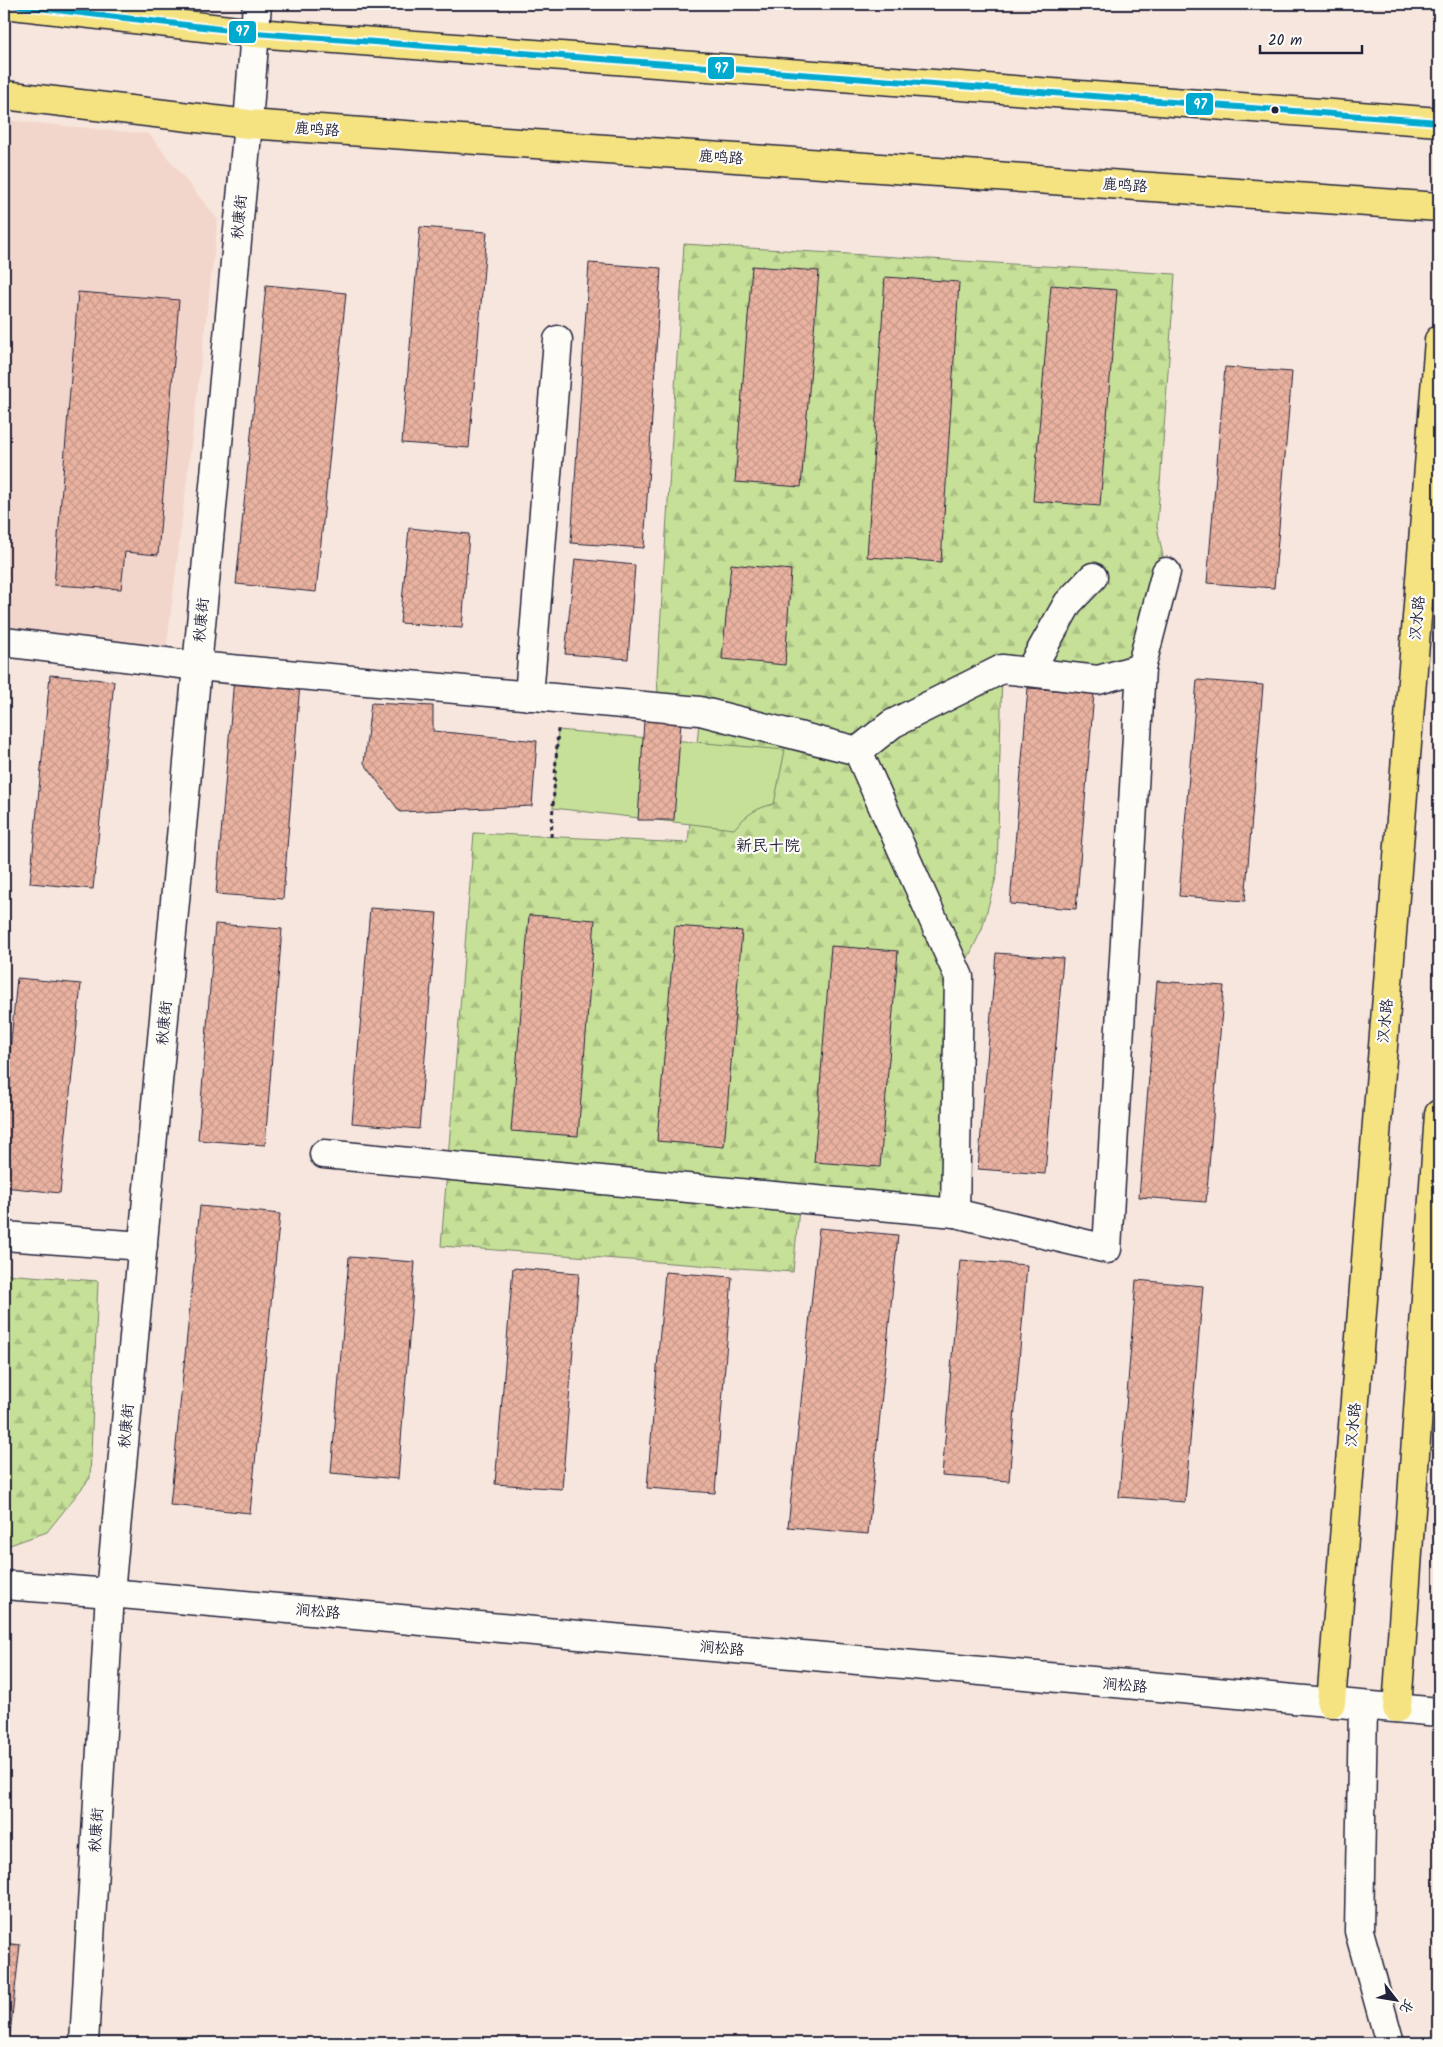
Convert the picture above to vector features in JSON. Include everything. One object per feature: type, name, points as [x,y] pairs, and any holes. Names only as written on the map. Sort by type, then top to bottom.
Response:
[{"type":"main road","points":[[4,4],[255,33],[1439,122]]},
{"type":"main road","name":"鹿鸣路","points":[[4,95],[248,124],[1439,208]]},
{"type":"main road","name":"汉水路","points":[[1331,1703],[1439,340]]},
{"type":"main road","points":[[1397,1708],[1439,1114]]},
{"type":"street","name":"秋康街","points":[[84,2043],[110,1593],[248,124],[257,4]]},
{"type":"street","points":[[529,696],[558,340]]},
{"type":"street","points":[[324,1154],[955,1212],[1106,1248],[1141,668],[1166,572]]},
{"type":"street","points":[[1029,672],[1068,603],[1093,577]]},
{"type":"street","points":[[4,642],[197,666],[700,711],[858,751]]},
{"type":"street","points":[[858,751],[892,724],[1002,669],[1098,680],[1141,668]]},
{"type":"street","points":[[858,751],[959,977],[955,1212]]},
{"type":"street","points":[[4,1236],[143,1246]]},
{"type":"street","name":"涧松路","points":[[4,1585],[1439,1712]]},
{"type":"street","points":[[1363,1706],[1360,1931],[1390,2043]]},
{"type":"path","points":[[550,837],[560,699]]},
{"type":"shaded area","points":[[4,120],[149,134],[218,220],[165,662],[4,642]]},
{"type":"green space","points":[[684,244],[1175,274],[1157,526],[1166,572],[1141,668],[1002,669],[997,874],[982,929],[959,977],[955,1213],[800,1198],[793,1272],[441,1246],[474,833],[688,843],[700,711],[659,707],[657,678]]},
{"type":"green space","points":[[558,730],[785,750],[774,804],[752,813],[734,829],[553,808]]},
{"type":"green space","points":[[4,1274],[98,1281],[90,1478],[47,1532],[4,1547]]},
{"type":"building","points":[[420,227],[487,232],[469,448],[402,443]]},
{"type":"building","points":[[589,263],[661,268],[644,548],[571,543]]},
{"type":"building","points":[[752,266],[819,271],[801,487],[735,482]]},
{"type":"building","points":[[885,277],[959,282],[941,562],[867,557]]},
{"type":"building","points":[[266,285],[346,293],[316,592],[236,584]]},
{"type":"building","points":[[1051,285],[1117,290],[1100,506],[1033,501]]},
{"type":"building","points":[[78,292],[179,300],[158,555],[125,552],[121,589],[54,585]]},
{"type":"building","points":[[1225,367],[1292,372],[1274,588],[1207,583]]},
{"type":"building","points":[[409,528],[469,534],[462,628],[400,623]]},
{"type":"building","points":[[575,559],[635,565],[628,659],[565,654]]},
{"type":"building","points":[[731,564],[791,570],[785,665],[722,659]]},
{"type":"building","points":[[50,675],[114,681],[93,889],[30,883]]},
{"type":"building","points":[[234,678],[300,683],[283,899],[216,894]]},
{"type":"building","points":[[1197,680],[1263,685],[1245,901],[1179,896]]},
{"type":"building","points":[[1028,688],[1094,693],[1076,909],[1010,904]]},
{"type":"building","points":[[371,703],[433,706],[433,731],[537,741],[532,806],[400,812],[364,763]]},
{"type":"building","points":[[644,720],[681,722],[674,820],[638,820]]},
{"type":"building","points":[[370,908],[437,913],[419,1129],[352,1123]]},
{"type":"building","points":[[529,915],[595,920],[578,1136],[511,1131]]},
{"type":"building","points":[[215,924],[282,929],[265,1145],[198,1140]]},
{"type":"building","points":[[675,926],[742,931],[724,1147],[657,1141]]},
{"type":"building","points":[[831,946],[898,951],[880,1167],[814,1162]]},
{"type":"building","points":[[996,953],[1063,958],[1045,1174],[978,1169]]},
{"type":"building","points":[[17,978],[81,984],[60,1193],[4,1187],[4,1113]]},
{"type":"building","points":[[1157,981],[1224,986],[1206,1202],[1139,1197]]},
{"type":"building","points":[[200,1206],[280,1214],[250,1513],[170,1505]]},
{"type":"building","points":[[819,1228],[898,1235],[868,1534],[788,1527]]},
{"type":"building","points":[[349,1257],[415,1262],[398,1479],[331,1473]]},
{"type":"building","points":[[960,1260],[1027,1265],[1009,1481],[942,1476]]},
{"type":"building","points":[[513,1268],[579,1273],[562,1489],[495,1484]]},
{"type":"building","points":[[665,1272],[732,1277],[715,1493],[647,1488]]},
{"type":"building","points":[[1136,1280],[1203,1286],[1185,1502],[1119,1497]]},
{"type":"building","points":[[4,1943],[20,1945],[9,2043],[4,2043]]},
{"type":"transit line","name":"97","points":[[4,4],[255,33],[1439,122]]},
{"type":"district","name":"新民十院","points":[[768,845]]}]
